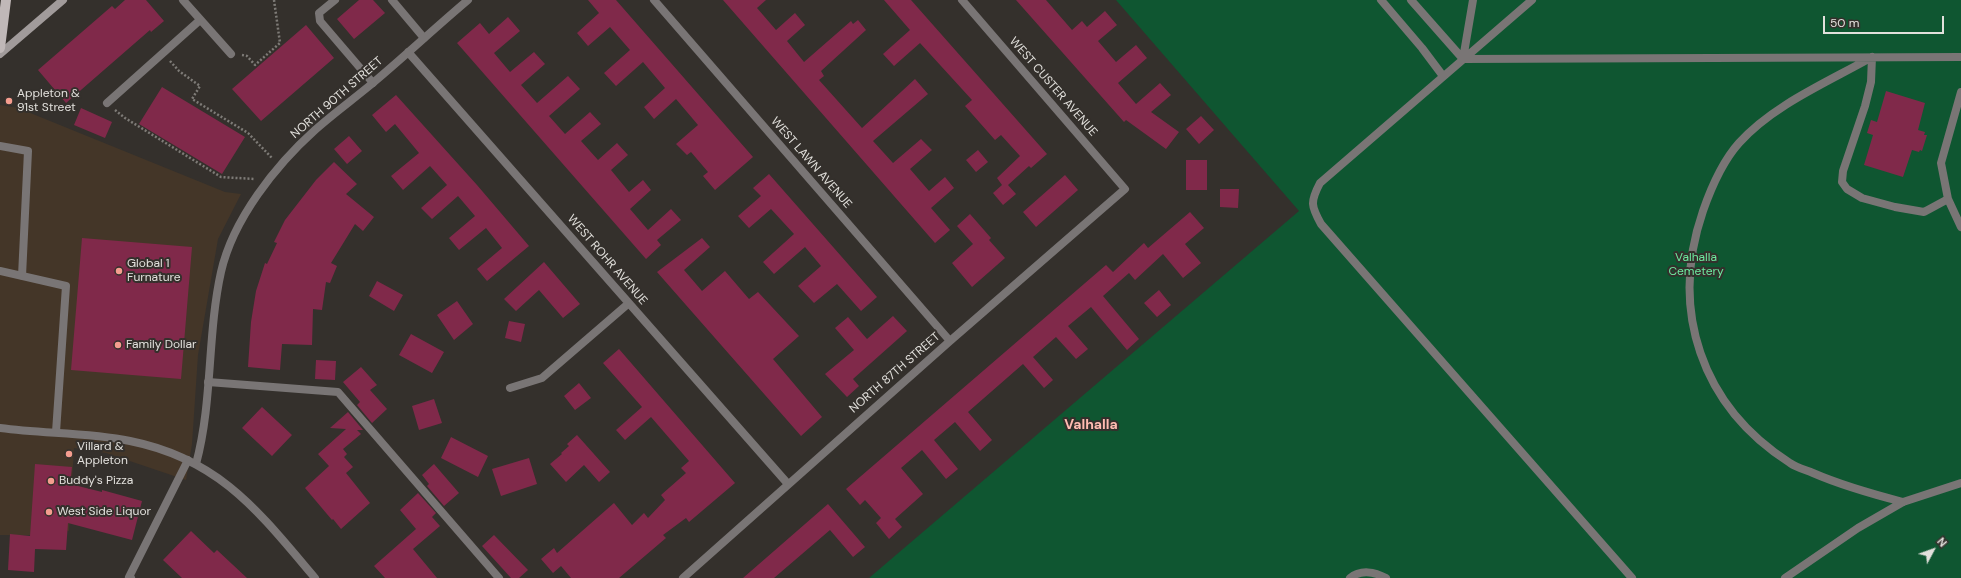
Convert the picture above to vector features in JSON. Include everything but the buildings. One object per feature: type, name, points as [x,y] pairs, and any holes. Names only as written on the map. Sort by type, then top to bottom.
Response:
[{"type":"main road","points":[[0,48],[6,0]]},
{"type":"main road","points":[[0,54],[63,0]]},
{"type":"street","points":[[183,0],[231,54]]},
{"type":"street","points":[[335,0],[319,13],[320,21],[373,83]]},
{"type":"street","points":[[392,0],[424,38]]},
{"type":"street","name":"NORTH 90TH STREET","points":[[196,464],[204,436],[215,301],[221,270],[230,244],[248,208],[281,166],[315,130],[373,83],[468,0]]},
{"type":"street","name":"WEST LAWN AVENUE","points":[[654,0],[950,341]]},
{"type":"street","name":"WEST CUSTER AVENUE","points":[[962,0],[1125,189]]},
{"type":"street","points":[[1381,0],[1422,48],[1443,76]]},
{"type":"street","points":[[1411,0],[1463,59],[1961,57]]},
{"type":"street","points":[[1463,59],[1473,0]]},
{"type":"street","points":[[1532,0],[1320,183],[1312,198],[1314,211],[1321,224],[1632,578]]},
{"type":"street","points":[[107,103],[200,20]]},
{"type":"street","name":"WEST ROHR AVENUE","points":[[408,52],[788,484]]},
{"type":"street","points":[[1872,57],[1871,82],[1843,171],[1842,182],[1847,189],[1862,198],[1895,207],[1924,212],[1948,199]]},
{"type":"street","points":[[1872,57],[1772,113],[1738,144],[1712,185],[1698,227],[1690,269],[1690,312],[1700,357],[1720,395],[1745,427],[1790,464],[1847,487],[1903,502]]},
{"type":"street","points":[[1961,92],[1941,163],[1948,199],[1961,227]]},
{"type":"street","points":[[0,146],[28,151],[22,276]]},
{"type":"street","name":"NORTH 87TH STREET","points":[[683,578],[950,341],[1125,189]]},
{"type":"street","points":[[0,271],[66,286],[56,432]]},
{"type":"street","points":[[510,388],[542,378],[629,303]]},
{"type":"street","points":[[208,382],[338,392],[500,578]]},
{"type":"street","points":[[0,428],[56,432],[129,441],[188,460],[224,483],[261,515],[315,578]]},
{"type":"street","points":[[131,578],[129,577],[188,460]]},
{"type":"street","points":[[1785,578],[1858,528],[1903,502],[1961,483]]},
{"type":"street","points":[[1350,578],[1355,574],[1374,572],[1386,578]]},
{"type":"path","points":[[231,54],[247,56],[255,66],[280,43],[274,0]]},
{"type":"path","points":[[163,53],[178,71],[200,86],[192,99],[248,133],[281,166]]},
{"type":"path","points":[[107,103],[125,118],[221,177],[253,179],[266,184]]},
{"type":"shaded area","points":[[0,105],[18,108],[225,192],[241,194],[218,239],[198,355],[192,444],[186,480],[106,453],[74,448],[69,531],[37,529],[36,535],[0,535]]},
{"type":"green space","name":"Valhalla Cemetery","points":[[1116,0],[1961,0],[1961,578],[869,578],[1299,211]]},
{"type":"place","name":"Appleton & 91st Street","points":[[9,101]]},
{"type":"place","name":"Global 1 Furnature","points":[[119,271]]},
{"type":"place","name":"Family Dollar","points":[[118,345]]},
{"type":"place","name":"Villard & Appleton","points":[[69,454]]},
{"type":"place","name":"Buddy's Pizza","points":[[51,481]]},
{"type":"place","name":"West Side Liquor","points":[[49,512]]},
{"type":"district","name":"Valhalla","points":[[1091,425]]}]
